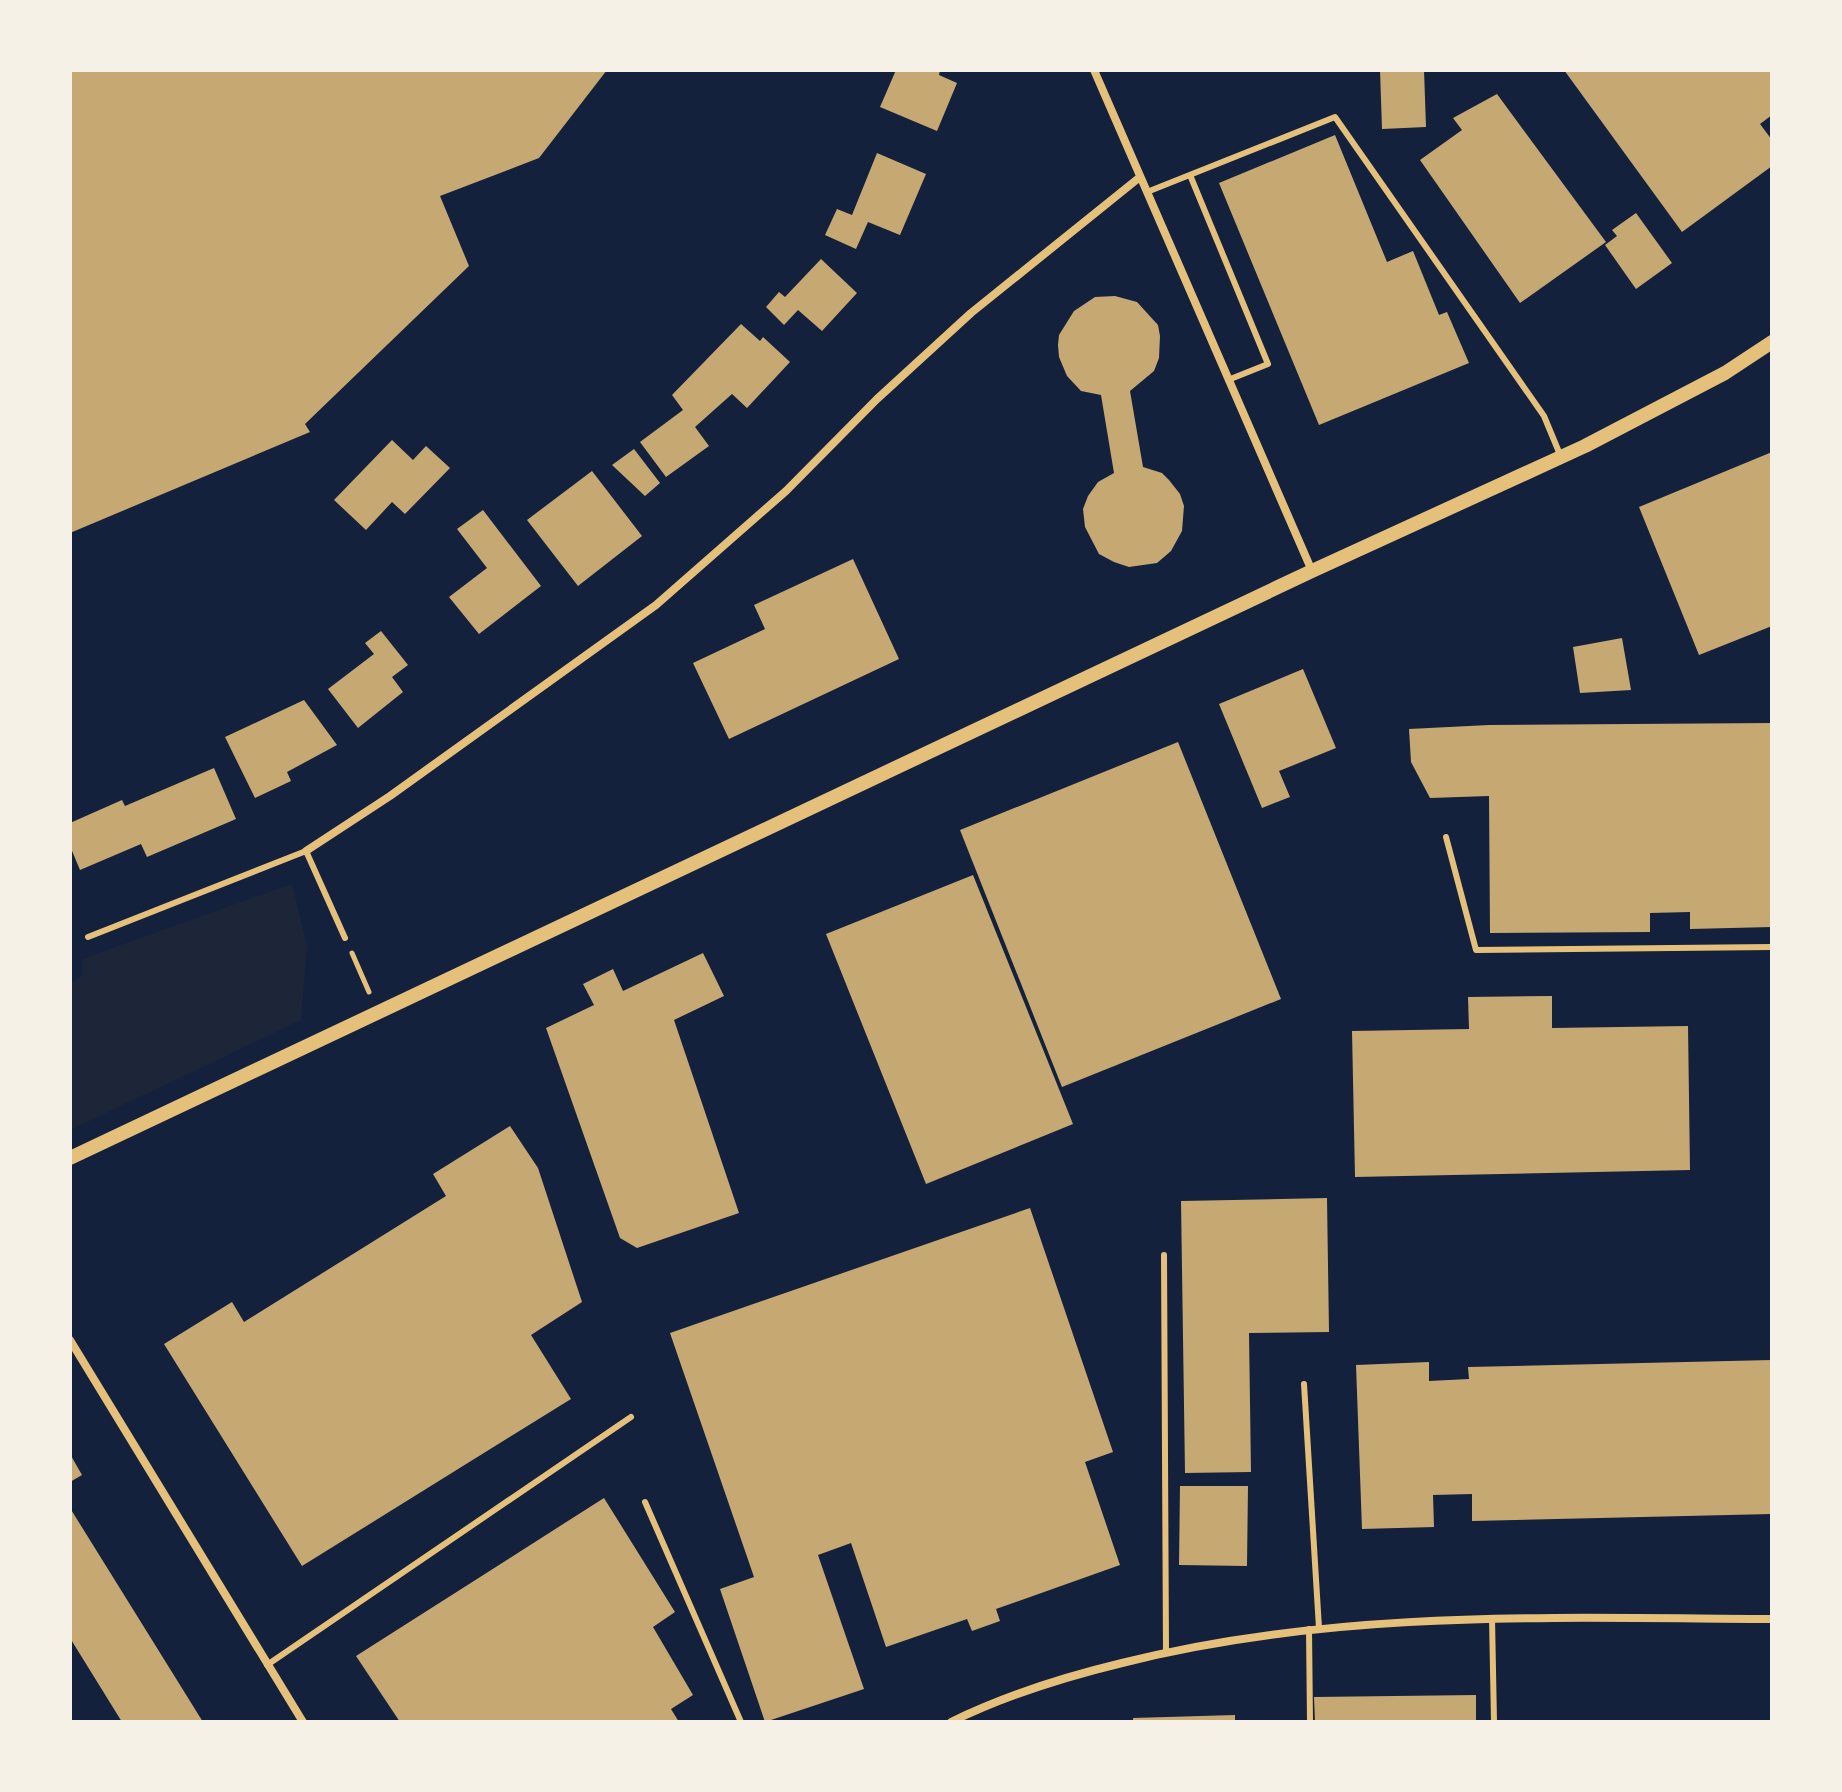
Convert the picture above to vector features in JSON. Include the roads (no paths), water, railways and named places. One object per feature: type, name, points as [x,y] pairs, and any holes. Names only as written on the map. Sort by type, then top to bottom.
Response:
[{"type":"street","points":[[1094,70],[1312,571]]},
{"type":"street","points":[[306,851],[390,796],[656,605],[786,491],[877,399],[971,313],[1140,177]]},
{"type":"street","points":[[70,1158],[1312,571],[1561,457],[1725,373],[1772,342]]},
{"type":"street","points":[[70,1340],[303,1722]]},
{"type":"street","points":[[951,1722],[1055,1679],[1166,1652],[1309,1629],[1492,1618],[1772,1619]]},
{"type":"lane","points":[[1147,192],[1335,117],[1544,416],[1561,457]]},
{"type":"lane","points":[[1190,175],[1268,364],[1228,380]]},
{"type":"lane","points":[[1446,837],[1476,950],[1772,947]]},
{"type":"lane","points":[[88,937],[306,851],[345,938]]},
{"type":"lane","points":[[1164,1255],[1166,1652]]},
{"type":"lane","points":[[1304,1384],[1319,1628]]},
{"type":"lane","points":[[267,1665],[631,1417]]},
{"type":"lane","points":[[645,1502],[741,1722]]},
{"type":"lane","points":[[1492,1618],[1494,1722]]},
{"type":"lane","points":[[1309,1629],[1310,1722]]}]
